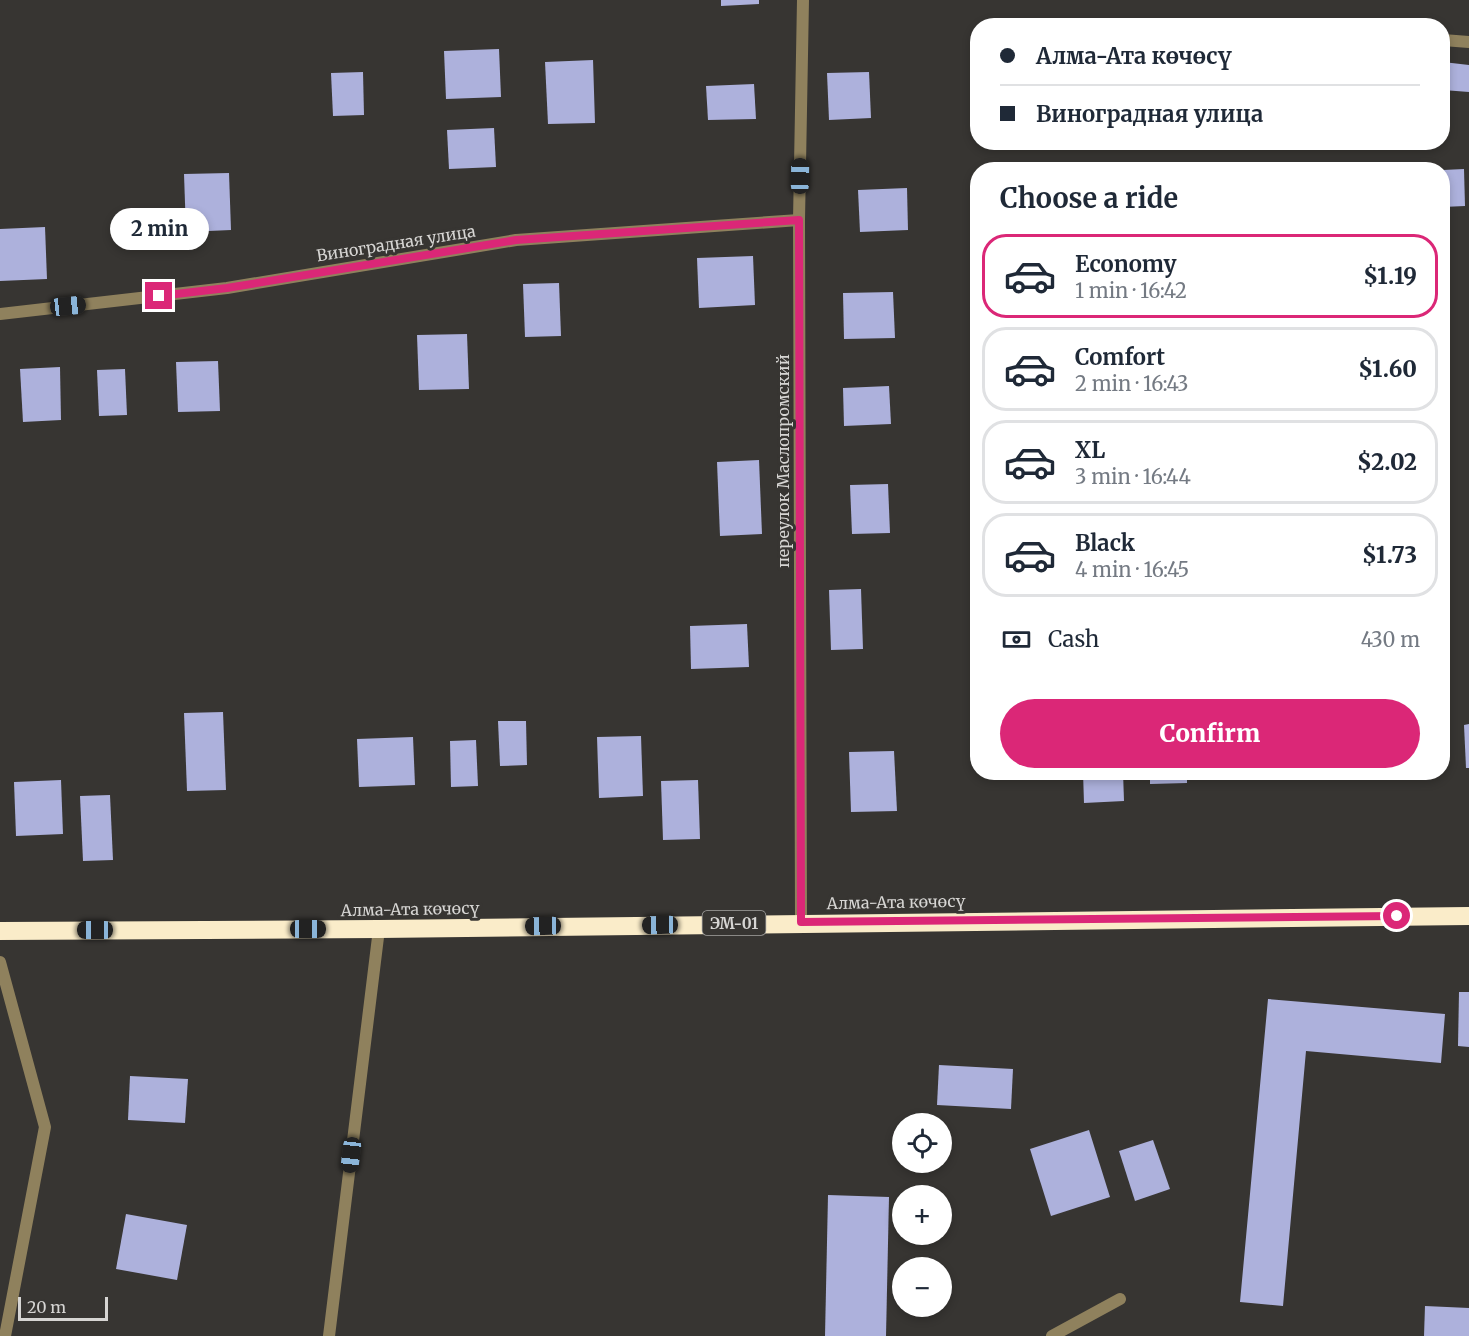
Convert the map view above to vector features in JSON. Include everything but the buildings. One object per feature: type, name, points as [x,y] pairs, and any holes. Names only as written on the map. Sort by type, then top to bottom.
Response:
[{"type":"highway","name":"Алма-Ата көчөсү","points":[[0,931],[379,929],[801,922],[1469,916]]},
{"type":"street","name":"переулок Маслопромский","points":[[801,922],[799,220],[803,0]]},
{"type":"street","points":[[1450,41],[1469,42]]},
{"type":"street","name":"Виноградная улица","points":[[0,314],[227,288],[516,240],[799,220]]},
{"type":"street","points":[[329,1336],[379,929]]},
{"type":"street","points":[[0,962],[45,1127],[5,1336]]},
{"type":"street","points":[[1052,1336],[1120,1299]]},
{"type":"route","points":[[159,296],[227,288],[516,240],[799,220],[801,922],[1397,916]]}]
